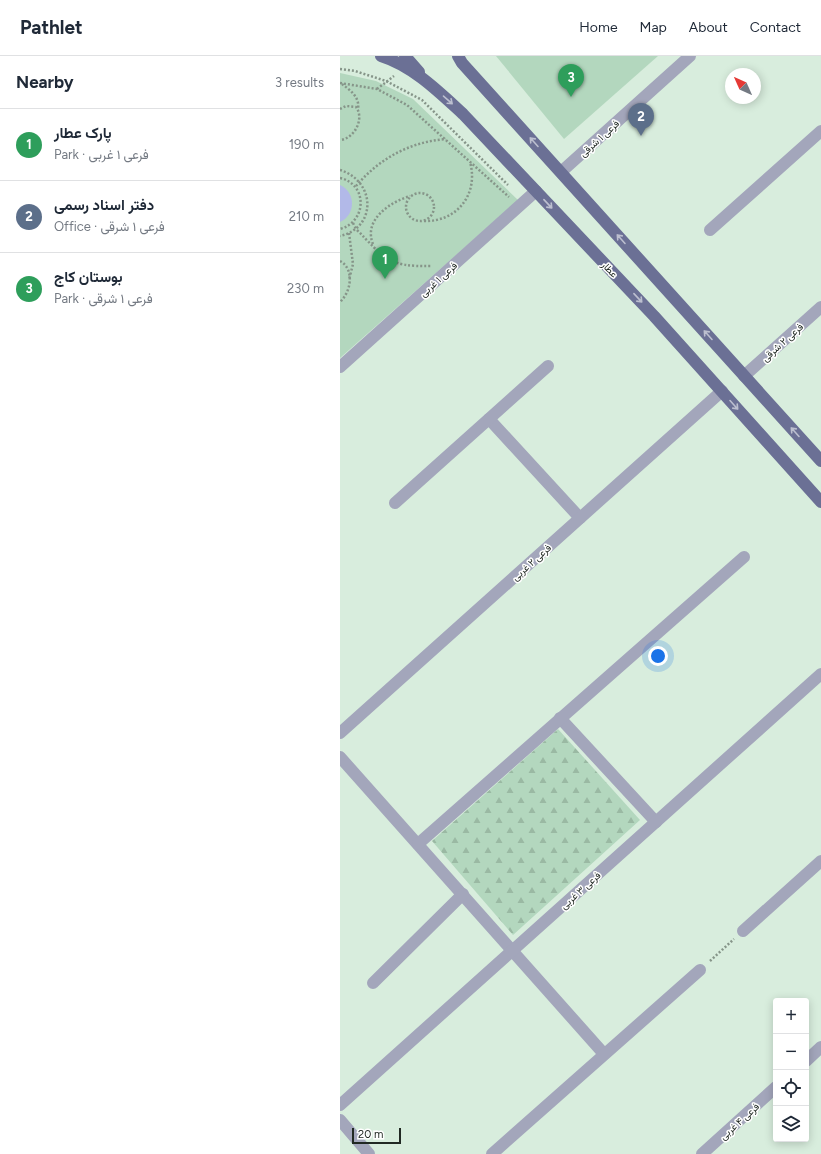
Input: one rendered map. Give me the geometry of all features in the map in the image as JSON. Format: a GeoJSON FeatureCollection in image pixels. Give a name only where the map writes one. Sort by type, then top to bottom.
{"type":"FeatureCollection","features":[{"type":"Feature","properties":{"kind":"main road","name":"عطار"},"geometry":{"type":"LineString","coordinates":[[381,56],[405,62],[463,114],[654,316],[821,502]]}},
{"type":"Feature","properties":{"kind":"main road"},"geometry":{"type":"LineString","coordinates":[[459,58],[821,461]]}},
{"type":"Feature","properties":{"kind":"street","name":"فرعی ۱ شرقی"},"geometry":{"type":"LineString","coordinates":[[561,172],[690,56]]}},
{"type":"Feature","properties":{"kind":"street"},"geometry":{"type":"LineString","coordinates":[[710,230],[821,131]]}},
{"type":"Feature","properties":{"kind":"street","name":"فرعی ۱ غربی"},"geometry":{"type":"LineString","coordinates":[[340,367],[536,191]]}},
{"type":"Feature","properties":{"kind":"street","name":"فرعی ۲ شرقی"},"geometry":{"type":"LineString","coordinates":[[744,376],[821,307]]}},
{"type":"Feature","properties":{"kind":"street"},"geometry":{"type":"LineString","coordinates":[[395,504],[548,366]]}},
{"type":"Feature","properties":{"kind":"street","name":"فرعی ۲ غربی"},"geometry":{"type":"LineString","coordinates":[[340,733],[722,391]]}},
{"type":"Feature","properties":{"kind":"street"},"geometry":{"type":"LineString","coordinates":[[489,419],[580,518]]}},
{"type":"Feature","properties":{"kind":"street"},"geometry":{"type":"LineString","coordinates":[[418,844],[744,557]]}},
{"type":"Feature","properties":{"kind":"street","name":"فرعی ۳ غربی"},"geometry":{"type":"LineString","coordinates":[[340,1105],[821,674]]}},
{"type":"Feature","properties":{"kind":"street"},"geometry":{"type":"LineString","coordinates":[[560,718],[656,822]]}},
{"type":"Feature","properties":{"kind":"street"},"geometry":{"type":"LineString","coordinates":[[340,757],[604,1054]]}},
{"type":"Feature","properties":{"kind":"street"},"geometry":{"type":"LineString","coordinates":[[743,931],[821,861]]}},
{"type":"Feature","properties":{"kind":"street"},"geometry":{"type":"LineString","coordinates":[[373,984],[463,894]]}},
{"type":"Feature","properties":{"kind":"street"},"geometry":{"type":"LineString","coordinates":[[492,1154],[700,970]]}},
{"type":"Feature","properties":{"kind":"street"},"geometry":{"type":"LineString","coordinates":[[809,1057],[821,1047]]}},
{"type":"Feature","properties":{"kind":"street","name":"فرعی ۴ غربی"},"geometry":{"type":"LineString","coordinates":[[702,1154],[773,1090]]}},
{"type":"Feature","properties":{"kind":"street"},"geometry":{"type":"LineString","coordinates":[[340,1120],[364,1152]]}},
{"type":"Feature","properties":{"kind":"path"},"geometry":{"type":"LineString","coordinates":[[377,89],[405,62]]}},
{"type":"Feature","properties":{"kind":"path"},"geometry":{"type":"LineString","coordinates":[[340,69],[386,81],[422,100],[509,185]]}},
{"type":"Feature","properties":{"kind":"path"},"geometry":{"type":"LineString","coordinates":[[340,83],[377,89],[407,105],[512,199]]}},
{"type":"Feature","properties":{"kind":"path"},"geometry":{"type":"LineString","coordinates":[[340,83],[355,96],[358,101],[360,117],[357,128],[349,138],[340,140]]}},
{"type":"Feature","properties":{"kind":"path"},"geometry":{"type":"LineString","coordinates":[[340,109],[346,106],[358,109]]}},
{"type":"Feature","properties":{"kind":"path"},"geometry":{"type":"LineString","coordinates":[[356,186],[374,168],[396,152],[424,142],[446,139]]}},
{"type":"Feature","properties":{"kind":"path"},"geometry":{"type":"LineString","coordinates":[[413,196],[406,204],[407,213],[414,220],[424,221],[442,219],[457,211],[462,206],[471,187],[472,173],[470,161]]}},
{"type":"Feature","properties":{"kind":"path"},"geometry":{"type":"LineString","coordinates":[[340,170],[349,173],[360,181],[368,200],[367,210],[363,221],[356,229],[340,236]]}},
{"type":"Feature","properties":{"kind":"path"},"geometry":{"type":"LineString","coordinates":[[340,178],[346,179],[356,186],[361,200],[361,208],[353,223],[340,229]]}},
{"type":"Feature","properties":{"kind":"path"},"geometry":{"type":"LineString","coordinates":[[376,248],[371,238],[371,232],[379,214],[392,204],[413,196],[424,194],[433,202],[434,212],[424,221]]}},
{"type":"Feature","properties":{"kind":"path"},"geometry":{"type":"LineString","coordinates":[[353,223],[356,229],[387,259],[400,265],[437,265]]}},
{"type":"Feature","properties":{"kind":"path"},"geometry":{"type":"LineString","coordinates":[[340,302],[348,291],[353,264],[349,233]]}},
{"type":"Feature","properties":{"kind":"path"},"geometry":{"type":"LineString","coordinates":[[340,261],[346,267],[349,280]]}},
{"type":"Feature","properties":{"kind":"path"},"geometry":{"type":"LineString","coordinates":[[700,970],[743,931]]}},
{"type":"Feature","properties":{"kind":"green space"},"geometry":{"type":"Polygon","coordinates":[[[496,56],[658,56],[564,139],[496,56]]]}},
{"type":"Feature","properties":{"kind":"green space"},"geometry":{"type":"Polygon","coordinates":[[[340,73],[376,81],[413,99],[518,200],[340,358],[340,73]]]}},
{"type":"Feature","properties":{"kind":"green space"},"geometry":{"type":"Polygon","coordinates":[[[558,729],[640,820],[513,935],[432,841],[558,729]]]}},
{"type":"Feature","properties":{"kind":"water"},"geometry":{"type":"Polygon","coordinates":[[[340,185],[349,193],[352,204],[349,214],[340,222],[340,185]]]}},
{"type":"Feature","properties":{"kind":"place","name":"بوستان کاج"},"geometry":{"type":"Point","coordinates":[571,97]}},
{"type":"Feature","properties":{"kind":"place","name":"دفتر اسناد رسمی"},"geometry":{"type":"Point","coordinates":[641,136]}},
{"type":"Feature","properties":{"kind":"place","name":"پارک عطار"},"geometry":{"type":"Point","coordinates":[385,279]}}]}
